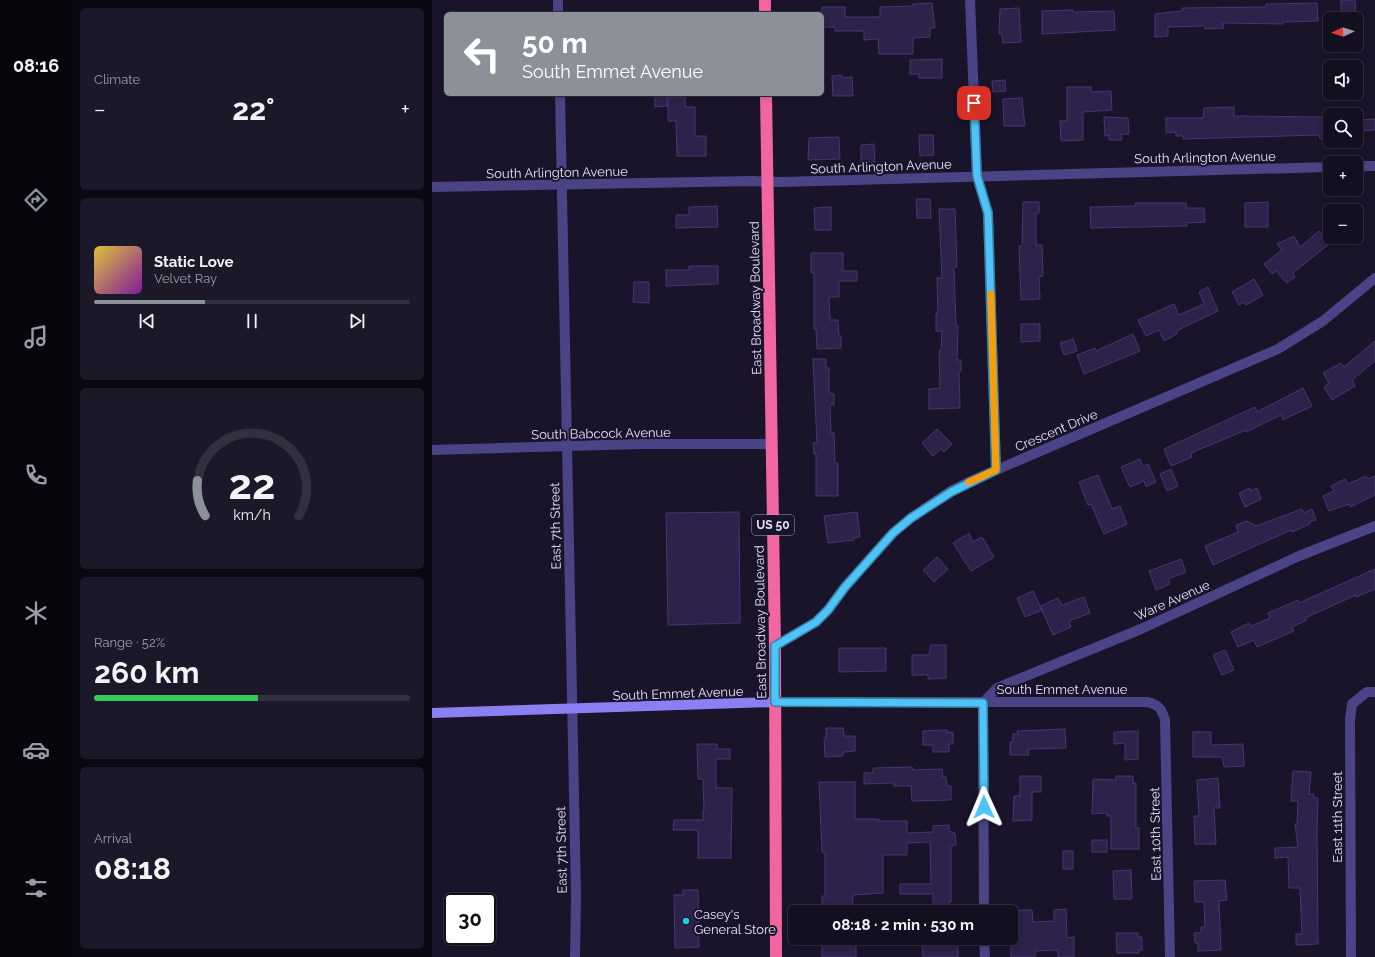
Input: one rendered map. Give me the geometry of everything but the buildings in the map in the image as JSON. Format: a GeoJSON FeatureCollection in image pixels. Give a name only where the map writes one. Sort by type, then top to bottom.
{"type":"FeatureCollection","features":[{"type":"Feature","properties":{"kind":"highway"},"geometry":{"type":"LineString","coordinates":[[765,0],[765,12]]}},
{"type":"Feature","properties":{"kind":"highway","name":"East Broadway Boulevard"},"geometry":{"type":"LineString","coordinates":[[766,96],[775,646],[776,957]]}},
{"type":"Feature","properties":{"kind":"street"},"geometry":{"type":"LineString","coordinates":[[558,0],[558,12]]}},
{"type":"Feature","properties":{"kind":"street"},"geometry":{"type":"LineString","coordinates":[[970,0],[977,176],[988,213],[996,470]]}},
{"type":"Feature","properties":{"kind":"street","name":"East 7th Street"},"geometry":{"type":"LineString","coordinates":[[560,96],[572,710],[575,957]]}},
{"type":"Feature","properties":{"kind":"street"},"geometry":{"type":"LineString","coordinates":[[1363,166],[1375,166]]}},
{"type":"Feature","properties":{"kind":"street","name":"South Arlington Avenue"},"geometry":{"type":"LineString","coordinates":[[432,187],[767,182],[1323,167]]}},
{"type":"Feature","properties":{"kind":"street","name":"Crescent Drive"},"geometry":{"type":"LineString","coordinates":[[775,646],[816,622],[828,610],[845,587],[893,533],[911,518],[951,492],[996,470],[1278,349],[1323,321],[1375,278]]}},
{"type":"Feature","properties":{"kind":"street","name":"South Babcock Avenue"},"geometry":{"type":"LineString","coordinates":[[432,450],[566,446],[772,444]]}},
{"type":"Feature","properties":{"kind":"street","name":"Ware Avenue"},"geometry":{"type":"LineString","coordinates":[[983,703],[997,688],[1140,629],[1299,556],[1375,526]]}},
{"type":"Feature","properties":{"kind":"street","name":"East 11th Street"},"geometry":{"type":"LineString","coordinates":[[1351,957],[1350,720],[1352,704],[1367,692],[1375,692]]}},
{"type":"Feature","properties":{"kind":"street","name":"South Emmet Avenue"},"geometry":{"type":"LineString","coordinates":[[432,713],[572,710],[775,702],[1147,702],[1155,704],[1162,710]]}},
{"type":"Feature","properties":{"kind":"street"},"geometry":{"type":"LineString","coordinates":[[983,703],[984,905]]}},
{"type":"Feature","properties":{"kind":"street","name":"East 10th Street"},"geometry":{"type":"LineString","coordinates":[[1162,710],[1165,720],[1166,734],[1170,957]]}},
{"type":"Feature","properties":{"kind":"street"},"geometry":{"type":"LineString","coordinates":[[984,945],[984,957]]}},
{"type":"Feature","properties":{"kind":"slow traffic"},"geometry":{"type":"LineString","coordinates":[[969,482],[996,470],[991,294]]}},
{"type":"Feature","properties":{"kind":"place","name":"Casey's General Store"},"geometry":{"type":"Point","coordinates":[686,921]}},
{"type":"Feature","properties":{"kind":"route"},"geometry":{"type":"LineString","coordinates":[[974,103],[977,176],[988,213],[996,470],[951,492],[930,504],[911,518],[893,533],[845,587],[828,610],[816,622],[775,646],[775,702],[983,703],[984,807]]}}]}
